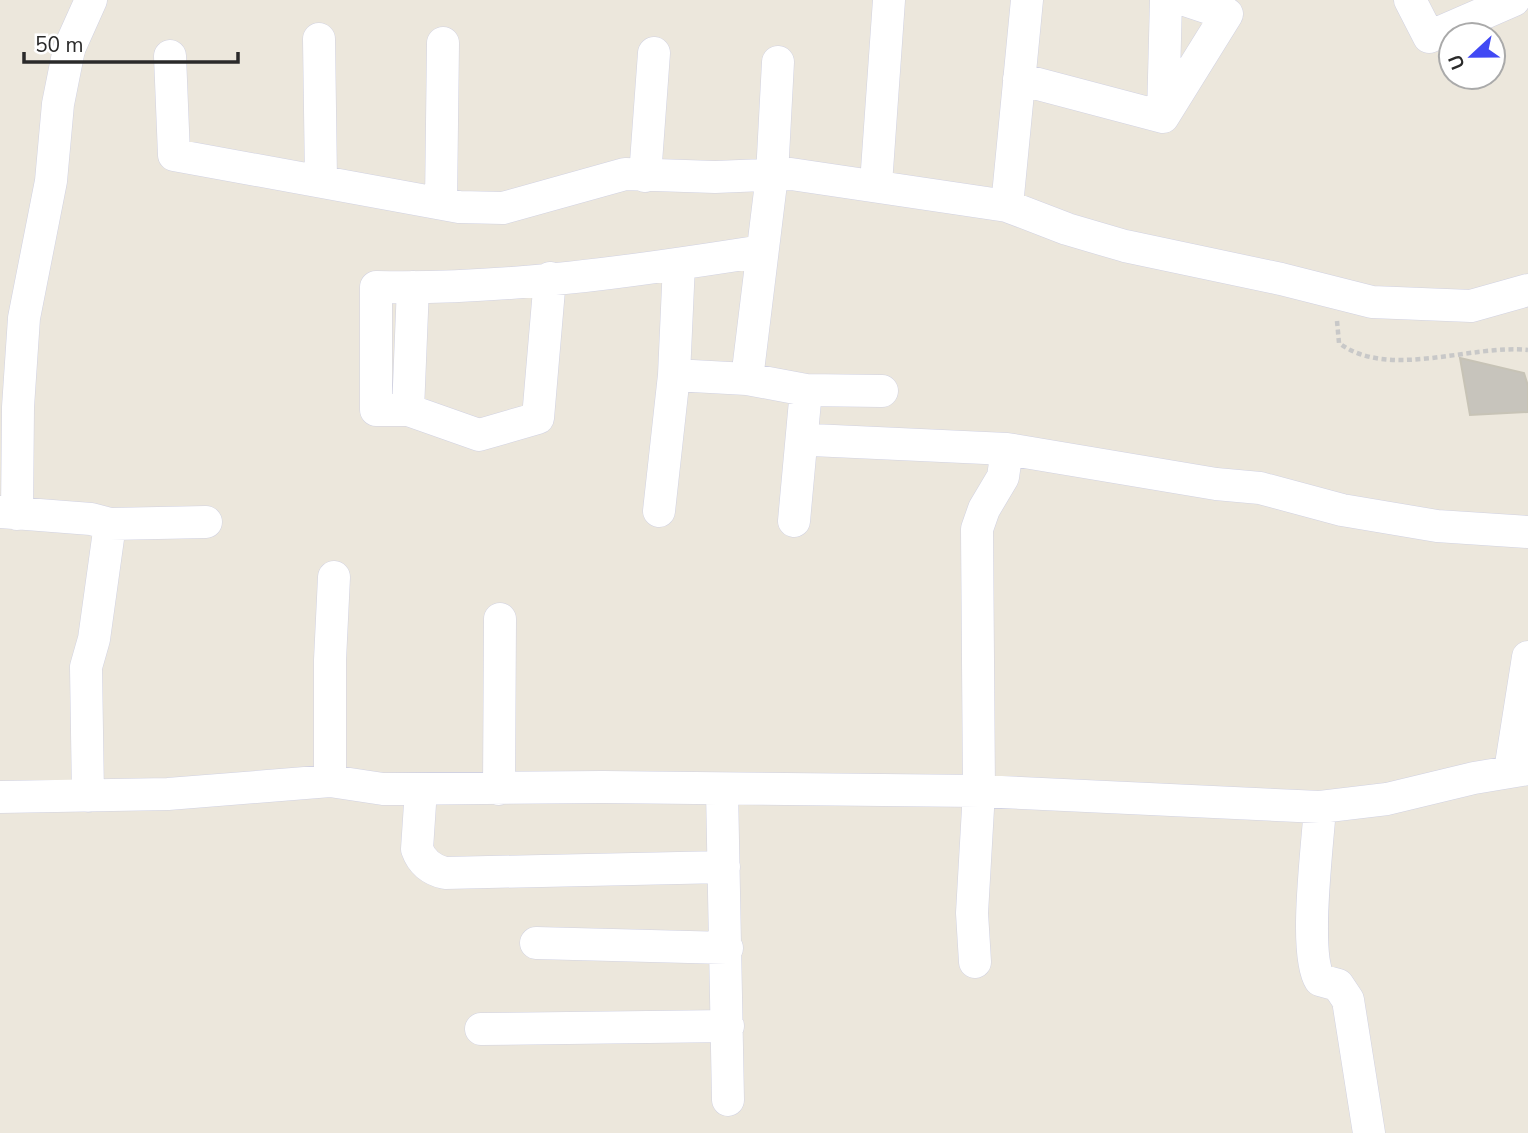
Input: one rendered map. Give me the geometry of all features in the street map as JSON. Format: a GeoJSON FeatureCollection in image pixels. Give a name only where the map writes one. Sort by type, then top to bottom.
{"type":"FeatureCollection","features":[{"type":"Feature","properties":{"kind":"street"},"geometry":{"type":"LineString","coordinates":[[91,0],[69,48],[58,104],[51,181],[24,318],[8,513],[91,519],[110,524],[206,522]]}},
{"type":"Feature","properties":{"kind":"street"},"geometry":{"type":"LineString","coordinates":[[876,184],[889,0]]}},
{"type":"Feature","properties":{"kind":"street"},"geometry":{"type":"LineString","coordinates":[[1007,206],[1027,0]]}},
{"type":"Feature","properties":{"kind":"street"},"geometry":{"type":"LineString","coordinates":[[1163,117],[1166,0]]}},
{"type":"Feature","properties":{"kind":"street"},"geometry":{"type":"LineString","coordinates":[[1163,117],[1227,14],[1185,0]]}},
{"type":"Feature","properties":{"kind":"street"},"geometry":{"type":"LineString","coordinates":[[1410,0],[1429,37],[1514,0]]}},
{"type":"Feature","properties":{"kind":"street"},"geometry":{"type":"LineString","coordinates":[[319,39],[321,180]]}},
{"type":"Feature","properties":{"kind":"street"},"geometry":{"type":"LineString","coordinates":[[440,203],[443,43]]}},
{"type":"Feature","properties":{"kind":"street"},"geometry":{"type":"LineString","coordinates":[[645,176],[654,53]]}},
{"type":"Feature","properties":{"kind":"street"},"geometry":{"type":"LineString","coordinates":[[170,56],[174,155],[459,207],[503,208],[625,174],[790,174],[876,184],[1007,206],[1067,229],[1125,246],[1281,279],[1372,302],[1471,306],[1528,290]]}},
{"type":"Feature","properties":{"kind":"street"},"geometry":{"type":"LineString","coordinates":[[747,379],[772,175],[778,62]]}},
{"type":"Feature","properties":{"kind":"street"},"geometry":{"type":"LineString","coordinates":[[1019,79],[1163,117]]}},
{"type":"Feature","properties":{"kind":"street"},"geometry":{"type":"LineString","coordinates":[[550,278],[538,418],[480,435],[408,410],[376,410],[376,287],[413,288],[550,278],[679,264],[762,251]]}},
{"type":"Feature","properties":{"kind":"street"},"geometry":{"type":"LineString","coordinates":[[659,511],[674,375],[679,264]]}},
{"type":"Feature","properties":{"kind":"street"},"geometry":{"type":"LineString","coordinates":[[674,375],[747,379],[806,390],[882,391]]}},
{"type":"Feature","properties":{"kind":"street"},"geometry":{"type":"LineString","coordinates":[[794,521],[806,390]]}},
{"type":"Feature","properties":{"kind":"street"},"geometry":{"type":"LineString","coordinates":[[813,440],[1007,449],[1216,484],[1260,488],[1342,510],[1437,526],[1528,532]]}},
{"type":"Feature","properties":{"kind":"street"},"geometry":{"type":"LineString","coordinates":[[975,962],[972,913],[979,791],[977,529],[984,509],[1003,477],[1007,449]]}},
{"type":"Feature","properties":{"kind":"street"},"geometry":{"type":"LineString","coordinates":[[88,796],[86,667],[94,639],[110,524]]}},
{"type":"Feature","properties":{"kind":"street"},"geometry":{"type":"LineString","coordinates":[[330,782],[330,660],[334,577]]}},
{"type":"Feature","properties":{"kind":"street"},"geometry":{"type":"LineString","coordinates":[[499,789],[500,619]]}},
{"type":"Feature","properties":{"kind":"street"},"geometry":{"type":"LineString","coordinates":[[0,797],[235,790],[330,782],[383,789],[603,786],[979,791],[1320,807],[1387,799],[1519,770],[1528,657]]}},
{"type":"Feature","properties":{"kind":"street"},"geometry":{"type":"LineString","coordinates":[[421,789],[417,849],[420,857],[435,871],[619,871],[724,867]]}},
{"type":"Feature","properties":{"kind":"street"},"geometry":{"type":"LineString","coordinates":[[722,789],[728,1100]]}},
{"type":"Feature","properties":{"kind":"street"},"geometry":{"type":"LineString","coordinates":[[1320,807],[1312,942],[1316,973],[1320,980],[1338,985],[1348,1000],[1369,1133]]}},
{"type":"Feature","properties":{"kind":"street"},"geometry":{"type":"LineString","coordinates":[[536,943],[727,947]]}},
{"type":"Feature","properties":{"kind":"street"},"geometry":{"type":"LineString","coordinates":[[481,1029],[728,1026]]}},
{"type":"Feature","properties":{"kind":"path"},"geometry":{"type":"LineString","coordinates":[[1338,309],[1336,330],[1339,343],[1348,350],[1390,361],[1505,347],[1528,350]]}},
{"type":"Feature","properties":{"kind":"building"},"geometry":{"type":"Polygon","coordinates":[[[1460,358],[1524,373],[1528,386],[1528,412],[1470,415],[1460,358]]]}}]}
